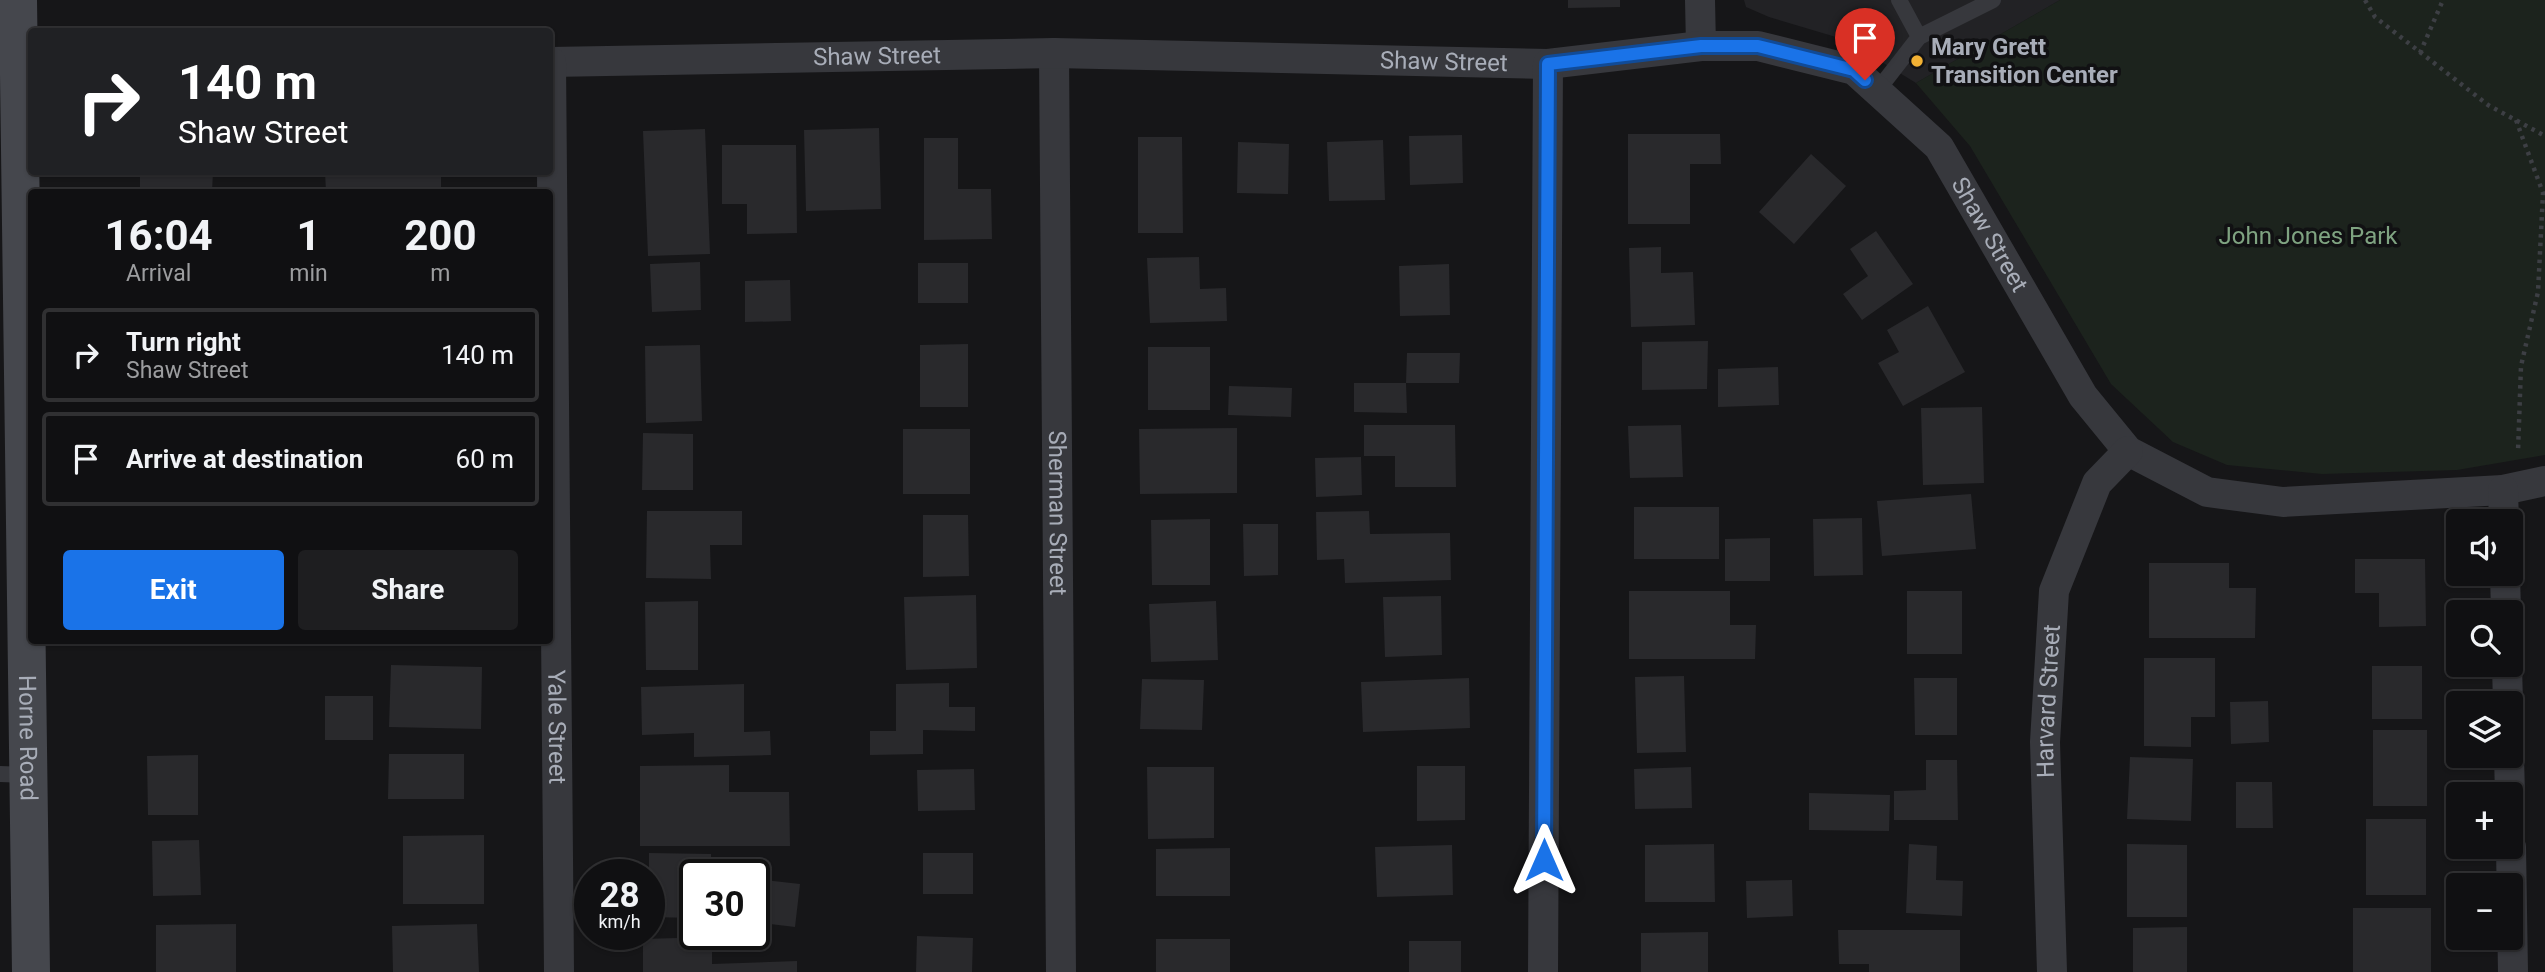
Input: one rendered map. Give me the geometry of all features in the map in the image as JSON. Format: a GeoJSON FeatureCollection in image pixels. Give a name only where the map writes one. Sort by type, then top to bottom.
{"type":"FeatureCollection","features":[{"type":"Feature","properties":{"kind":"main road","name":"Horne Road"},"geometry":{"type":"LineString","coordinates":[[18,0],[13,774],[31,972]]}},
{"type":"Feature","properties":{"kind":"street"},"geometry":{"type":"LineString","coordinates":[[1700,0],[1701,46]]}},
{"type":"Feature","properties":{"kind":"street","name":"Shaw Street"},"geometry":{"type":"LineString","coordinates":[[553,62],[1054,53],[1548,64],[1701,46],[1758,46],[1854,70],[1938,147],[2083,396],[2128,452],[2207,492],[2283,502],[2503,490],[2540,482]]}},
{"type":"Feature","properties":{"kind":"street","name":"Sherman Street"},"geometry":{"type":"LineString","coordinates":[[1054,53],[1061,972]]}},
{"type":"Feature","properties":{"kind":"street"},"geometry":{"type":"LineString","coordinates":[[1543,972],[1548,64]]}},
{"type":"Feature","properties":{"kind":"street","name":"Yale Street"},"geometry":{"type":"LineString","coordinates":[[553,365],[559,972]]}},
{"type":"Feature","properties":{"kind":"street","name":"Harvard Street"},"geometry":{"type":"LineString","coordinates":[[2052,972],[2045,742],[2054,591],[2097,483],[2128,452]]}},
{"type":"Feature","properties":{"kind":"street"},"geometry":{"type":"LineString","coordinates":[[2503,490],[2504,509]]}},
{"type":"Feature","properties":{"kind":"street"},"geometry":{"type":"LineString","coordinates":[[2511,859],[2513,972]]}},
{"type":"Feature","properties":{"kind":"lane"},"geometry":{"type":"LineString","coordinates":[[1899,0],[1919,37]]}},
{"type":"Feature","properties":{"kind":"lane"},"geometry":{"type":"LineString","coordinates":[[1877,91],[1919,37],[1993,0]]}},
{"type":"Feature","properties":{"kind":"path"},"geometry":{"type":"LineString","coordinates":[[2365,0],[2375,17],[2488,105],[2545,136]]}},
{"type":"Feature","properties":{"kind":"path"},"geometry":{"type":"LineString","coordinates":[[2420,52],[2443,0]]}},
{"type":"Feature","properties":{"kind":"path"},"geometry":{"type":"LineString","coordinates":[[2515,120],[2544,193],[2538,292],[2521,366],[2518,448],[2518,461],[2540,482]]}},
{"type":"Feature","properties":{"kind":"shaded area","name":"Mary Grett Transition Center"},"geometry":{"type":"Polygon","coordinates":[[[1744,0],[2060,0],[1916,83],[1846,40],[1769,17],[1746,7],[1744,0]]]}},
{"type":"Feature","properties":{"kind":"green space","name":"John Jones Park"},"geometry":{"type":"Polygon","coordinates":[[[2060,0],[2545,0],[2545,455],[2457,470],[2322,474],[2227,465],[2173,442],[2111,384],[1970,146],[1916,83],[2060,0]]]}},
{"type":"Feature","properties":{"kind":"building"},"geometry":{"type":"Polygon","coordinates":[[[1568,0],[1620,0],[1620,7],[1568,8],[1568,0]]]}},
{"type":"Feature","properties":{"kind":"building"},"geometry":{"type":"Polygon","coordinates":[[[879,128],[881,209],[806,211],[804,130],[879,128]]]}},
{"type":"Feature","properties":{"kind":"building"},"geometry":{"type":"Polygon","coordinates":[[[705,129],[710,254],[648,256],[643,131],[705,129]]]}},
{"type":"Feature","properties":{"kind":"building"},"geometry":{"type":"Polygon","coordinates":[[[1628,134],[1720,134],[1721,164],[1690,164],[1690,224],[1628,224],[1628,134]]]}},
{"type":"Feature","properties":{"kind":"building"},"geometry":{"type":"Polygon","coordinates":[[[1462,135],[1463,183],[1410,185],[1409,136],[1462,135]]]}},
{"type":"Feature","properties":{"kind":"building"},"geometry":{"type":"Polygon","coordinates":[[[1138,137],[1182,137],[1183,233],[1138,233],[1138,137]]]}},
{"type":"Feature","properties":{"kind":"building"},"geometry":{"type":"Polygon","coordinates":[[[924,138],[958,138],[958,189],[991,189],[992,239],[924,240],[924,138]]]}},
{"type":"Feature","properties":{"kind":"building"},"geometry":{"type":"Polygon","coordinates":[[[1383,140],[1385,200],[1329,201],[1327,142],[1383,140]]]}},
{"type":"Feature","properties":{"kind":"building"},"geometry":{"type":"Polygon","coordinates":[[[1238,142],[1289,144],[1288,194],[1237,193],[1238,142]]]}},
{"type":"Feature","properties":{"kind":"building"},"geometry":{"type":"Polygon","coordinates":[[[722,145],[796,145],[797,233],[747,234],[747,204],[722,204],[722,145]]]}},
{"type":"Feature","properties":{"kind":"building"},"geometry":{"type":"Polygon","coordinates":[[[1811,154],[1846,186],[1794,244],[1759,212],[1811,154]]]}},
{"type":"Feature","properties":{"kind":"building"},"geometry":{"type":"Polygon","coordinates":[[[140,175],[213,175],[212,189],[140,189],[140,175]]]}},
{"type":"Feature","properties":{"kind":"building"},"geometry":{"type":"Polygon","coordinates":[[[325,175],[441,175],[441,189],[326,189],[325,175]]]}},
{"type":"Feature","properties":{"kind":"building"},"geometry":{"type":"Polygon","coordinates":[[[1876,231],[1913,284],[1862,320],[1843,294],[1868,276],[1850,249],[1876,231]]]}},
{"type":"Feature","properties":{"kind":"building"},"geometry":{"type":"Polygon","coordinates":[[[1661,247],[1661,273],[1693,272],[1695,325],[1631,327],[1629,248],[1661,247]]]}},
{"type":"Feature","properties":{"kind":"building"},"geometry":{"type":"Polygon","coordinates":[[[1199,257],[1200,289],[1226,288],[1227,321],[1150,323],[1147,258],[1199,257]]]}},
{"type":"Feature","properties":{"kind":"building"},"geometry":{"type":"Polygon","coordinates":[[[700,262],[701,310],[652,312],[650,264],[700,262]]]}},
{"type":"Feature","properties":{"kind":"building"},"geometry":{"type":"Polygon","coordinates":[[[918,263],[968,263],[968,303],[918,303],[918,263]]]}},
{"type":"Feature","properties":{"kind":"building"},"geometry":{"type":"Polygon","coordinates":[[[1449,264],[1450,315],[1400,316],[1399,266],[1449,264]]]}},
{"type":"Feature","properties":{"kind":"building"},"geometry":{"type":"Polygon","coordinates":[[[790,280],[791,321],[745,322],[745,281],[790,280]]]}},
{"type":"Feature","properties":{"kind":"building"},"geometry":{"type":"Polygon","coordinates":[[[1928,306],[1965,372],[1903,406],[1878,363],[1899,352],[1887,330],[1928,306]]]}},
{"type":"Feature","properties":{"kind":"building"},"geometry":{"type":"Polygon","coordinates":[[[1708,341],[1707,389],[1642,390],[1642,342],[1708,341]]]}},
{"type":"Feature","properties":{"kind":"building"},"geometry":{"type":"Polygon","coordinates":[[[968,344],[968,407],[920,407],[920,345],[968,344]]]}},
{"type":"Feature","properties":{"kind":"building"},"geometry":{"type":"Polygon","coordinates":[[[700,345],[702,421],[646,423],[645,346],[700,345]]]}},
{"type":"Feature","properties":{"kind":"building"},"geometry":{"type":"Polygon","coordinates":[[[1148,347],[1210,347],[1210,410],[1148,410],[1148,347]]]}},
{"type":"Feature","properties":{"kind":"building"},"geometry":{"type":"Polygon","coordinates":[[[1407,353],[1460,353],[1459,383],[1406,383],[1407,353]]]}},
{"type":"Feature","properties":{"kind":"building"},"geometry":{"type":"Polygon","coordinates":[[[1778,367],[1779,405],[1718,407],[1718,369],[1778,367]]]}},
{"type":"Feature","properties":{"kind":"building"},"geometry":{"type":"Polygon","coordinates":[[[1354,383],[1406,383],[1407,413],[1354,412],[1354,383]]]}},
{"type":"Feature","properties":{"kind":"building"},"geometry":{"type":"Polygon","coordinates":[[[1229,386],[1292,388],[1291,417],[1228,415],[1229,386]]]}},
{"type":"Feature","properties":{"kind":"building"},"geometry":{"type":"Polygon","coordinates":[[[1982,407],[1984,483],[1923,485],[1921,408],[1982,407]]]}},
{"type":"Feature","properties":{"kind":"building"},"geometry":{"type":"Polygon","coordinates":[[[1364,425],[1455,425],[1456,487],[1395,487],[1395,456],[1364,456],[1364,425]]]}},
{"type":"Feature","properties":{"kind":"building"},"geometry":{"type":"Polygon","coordinates":[[[1681,425],[1683,477],[1630,478],[1628,426],[1681,425]]]}},
{"type":"Feature","properties":{"kind":"building"},"geometry":{"type":"Polygon","coordinates":[[[1237,428],[1237,493],[1140,494],[1139,429],[1237,428]]]}},
{"type":"Feature","properties":{"kind":"building"},"geometry":{"type":"Polygon","coordinates":[[[903,429],[970,429],[970,494],[903,494],[903,429]]]}},
{"type":"Feature","properties":{"kind":"building"},"geometry":{"type":"Polygon","coordinates":[[[643,433],[693,434],[693,490],[642,490],[643,433]]]}},
{"type":"Feature","properties":{"kind":"building"},"geometry":{"type":"Polygon","coordinates":[[[1361,457],[1362,495],[1316,497],[1315,458],[1361,457]]]}},
{"type":"Feature","properties":{"kind":"building"},"geometry":{"type":"Polygon","coordinates":[[[1971,494],[1976,549],[1882,556],[1877,501],[1971,494]]]}},
{"type":"Feature","properties":{"kind":"building"},"geometry":{"type":"Polygon","coordinates":[[[1634,507],[1719,507],[1719,559],[1634,559],[1634,507]]]}},
{"type":"Feature","properties":{"kind":"building"},"geometry":{"type":"Polygon","coordinates":[[[647,511],[742,511],[742,545],[710,545],[711,579],[646,578],[647,511]]]}},
{"type":"Feature","properties":{"kind":"building"},"geometry":{"type":"Polygon","coordinates":[[[1369,511],[1370,534],[1450,533],[1451,580],[1345,583],[1344,559],[1317,560],[1316,512],[1369,511]]]}},
{"type":"Feature","properties":{"kind":"building"},"geometry":{"type":"Polygon","coordinates":[[[923,515],[968,515],[969,576],[923,577],[923,515]]]}},
{"type":"Feature","properties":{"kind":"building"},"geometry":{"type":"Polygon","coordinates":[[[1862,518],[1863,575],[1814,576],[1813,519],[1862,518]]]}},
{"type":"Feature","properties":{"kind":"building"},"geometry":{"type":"Polygon","coordinates":[[[1210,519],[1210,585],[1152,585],[1151,520],[1210,519]]]}},
{"type":"Feature","properties":{"kind":"building"},"geometry":{"type":"Polygon","coordinates":[[[1243,524],[1278,524],[1278,575],[1244,576],[1243,524]]]}},
{"type":"Feature","properties":{"kind":"building"},"geometry":{"type":"Polygon","coordinates":[[[1770,538],[1770,581],[1725,581],[1725,539],[1770,538]]]}},
{"type":"Feature","properties":{"kind":"building"},"geometry":{"type":"Polygon","coordinates":[[[2355,559],[2425,559],[2426,626],[2379,627],[2379,593],[2355,593],[2355,559]]]}},
{"type":"Feature","properties":{"kind":"building"},"geometry":{"type":"Polygon","coordinates":[[[2149,563],[2229,563],[2229,588],[2256,588],[2255,638],[2149,638],[2149,563]]]}},
{"type":"Feature","properties":{"kind":"building"},"geometry":{"type":"Polygon","coordinates":[[[1629,591],[1730,591],[1730,625],[1756,625],[1755,659],[1629,659],[1629,591]]]}},
{"type":"Feature","properties":{"kind":"building"},"geometry":{"type":"Polygon","coordinates":[[[1907,591],[1962,591],[1962,654],[1907,654],[1907,591]]]}},
{"type":"Feature","properties":{"kind":"building"},"geometry":{"type":"Polygon","coordinates":[[[976,595],[977,668],[906,670],[904,597],[976,595]]]}},
{"type":"Feature","properties":{"kind":"building"},"geometry":{"type":"Polygon","coordinates":[[[1441,596],[1442,655],[1385,657],[1383,597],[1441,596]]]}},
{"type":"Feature","properties":{"kind":"building"},"geometry":{"type":"Polygon","coordinates":[[[698,601],[698,670],[646,670],[645,602],[698,601]]]}},
{"type":"Feature","properties":{"kind":"building"},"geometry":{"type":"Polygon","coordinates":[[[1216,601],[1218,660],[1151,662],[1149,604],[1216,601]]]}},
{"type":"Feature","properties":{"kind":"building"},"geometry":{"type":"Polygon","coordinates":[[[2144,658],[2215,658],[2215,717],[2191,717],[2191,747],[2144,746],[2144,658]]]}},
{"type":"Feature","properties":{"kind":"building"},"geometry":{"type":"Polygon","coordinates":[[[391,665],[482,667],[481,729],[389,727],[391,665]]]}},
{"type":"Feature","properties":{"kind":"building"},"geometry":{"type":"Polygon","coordinates":[[[2372,666],[2422,666],[2422,719],[2372,719],[2372,666]]]}},
{"type":"Feature","properties":{"kind":"building"},"geometry":{"type":"Polygon","coordinates":[[[1684,676],[1686,752],[1637,753],[1635,677],[1684,676]]]}},
{"type":"Feature","properties":{"kind":"building"},"geometry":{"type":"Polygon","coordinates":[[[1469,678],[1470,728],[1363,732],[1361,682],[1469,678]]]}},
{"type":"Feature","properties":{"kind":"building"},"geometry":{"type":"Polygon","coordinates":[[[1914,678],[1957,678],[1957,735],[1915,735],[1914,678]]]}},
{"type":"Feature","properties":{"kind":"building"},"geometry":{"type":"Polygon","coordinates":[[[1142,679],[1204,680],[1202,730],[1140,729],[1142,679]]]}},
{"type":"Feature","properties":{"kind":"building"},"geometry":{"type":"Polygon","coordinates":[[[949,683],[949,707],[975,707],[975,731],[923,730],[923,754],[870,755],[870,731],[896,731],[896,684],[949,683]]]}},
{"type":"Feature","properties":{"kind":"building"},"geometry":{"type":"Polygon","coordinates":[[[744,684],[744,732],[770,731],[771,755],[694,757],[694,733],[642,735],[641,687],[744,684]]]}},
{"type":"Feature","properties":{"kind":"building"},"geometry":{"type":"Polygon","coordinates":[[[325,696],[373,696],[373,740],[325,740],[325,696]]]}},
{"type":"Feature","properties":{"kind":"building"},"geometry":{"type":"Polygon","coordinates":[[[2268,701],[2269,742],[2231,744],[2230,702],[2268,701]]]}},
{"type":"Feature","properties":{"kind":"building"},"geometry":{"type":"Polygon","coordinates":[[[2373,730],[2427,730],[2427,806],[2373,806],[2373,730]]]}},
{"type":"Feature","properties":{"kind":"building"},"geometry":{"type":"Polygon","coordinates":[[[389,754],[464,754],[464,799],[388,799],[389,754]]]}},
{"type":"Feature","properties":{"kind":"building"},"geometry":{"type":"Polygon","coordinates":[[[198,755],[198,815],[148,815],[147,756],[198,755]]]}},
{"type":"Feature","properties":{"kind":"building"},"geometry":{"type":"Polygon","coordinates":[[[2130,757],[2193,759],[2191,821],[2127,819],[2130,757]]]}},
{"type":"Feature","properties":{"kind":"building"},"geometry":{"type":"Polygon","coordinates":[[[1926,760],[1957,760],[1958,820],[1894,820],[1894,791],[1926,790],[1926,760]]]}},
{"type":"Feature","properties":{"kind":"building"},"geometry":{"type":"Polygon","coordinates":[[[729,765],[729,792],[789,792],[790,846],[640,846],[640,766],[729,765]]]}},
{"type":"Feature","properties":{"kind":"building"},"geometry":{"type":"Polygon","coordinates":[[[1417,766],[1465,766],[1465,820],[1417,821],[1417,766]]]}},
{"type":"Feature","properties":{"kind":"building"},"geometry":{"type":"Polygon","coordinates":[[[1147,767],[1214,767],[1214,838],[1148,839],[1147,767]]]}},
{"type":"Feature","properties":{"kind":"building"},"geometry":{"type":"Polygon","coordinates":[[[1691,767],[1692,808],[1635,809],[1634,769],[1691,767]]]}},
{"type":"Feature","properties":{"kind":"building"},"geometry":{"type":"Polygon","coordinates":[[[974,769],[975,810],[918,811],[917,770],[974,769]]]}},
{"type":"Feature","properties":{"kind":"building"},"geometry":{"type":"Polygon","coordinates":[[[2236,782],[2272,782],[2273,828],[2236,828],[2236,782]]]}},
{"type":"Feature","properties":{"kind":"building"},"geometry":{"type":"Polygon","coordinates":[[[1809,793],[1890,795],[1889,831],[1809,830],[1809,793]]]}},
{"type":"Feature","properties":{"kind":"building"},"geometry":{"type":"Polygon","coordinates":[[[2366,819],[2426,819],[2426,895],[2366,895],[2366,819]]]}},
{"type":"Feature","properties":{"kind":"building"},"geometry":{"type":"Polygon","coordinates":[[[484,835],[484,904],[403,904],[403,836],[484,835]]]}},
{"type":"Feature","properties":{"kind":"building"},"geometry":{"type":"Polygon","coordinates":[[[199,840],[201,895],[153,896],[152,841],[199,840]]]}},
{"type":"Feature","properties":{"kind":"building"},"geometry":{"type":"Polygon","coordinates":[[[1714,844],[1715,902],[1645,902],[1645,845],[1714,844]]]}},
{"type":"Feature","properties":{"kind":"building"},"geometry":{"type":"Polygon","coordinates":[[[1909,844],[1937,846],[1936,880],[1963,881],[1962,916],[1906,913],[1909,844]]]}},
{"type":"Feature","properties":{"kind":"building"},"geometry":{"type":"Polygon","coordinates":[[[2127,844],[2187,845],[2187,917],[2127,917],[2127,844]]]}},
{"type":"Feature","properties":{"kind":"building"},"geometry":{"type":"Polygon","coordinates":[[[1452,845],[1453,895],[1377,897],[1375,847],[1452,845]]]}},
{"type":"Feature","properties":{"kind":"building"},"geometry":{"type":"Polygon","coordinates":[[[1230,848],[1230,896],[1156,896],[1156,849],[1230,848]]]}},
{"type":"Feature","properties":{"kind":"building"},"geometry":{"type":"Polygon","coordinates":[[[649,853],[711,854],[711,859],[679,859],[679,918],[665,917],[665,859],[649,859],[649,853]]]}},
{"type":"Feature","properties":{"kind":"building"},"geometry":{"type":"Polygon","coordinates":[[[923,853],[973,853],[973,894],[923,894],[923,853]]]}},
{"type":"Feature","properties":{"kind":"building"},"geometry":{"type":"Polygon","coordinates":[[[1792,880],[1793,916],[1747,918],[1746,881],[1792,880]]]}},
{"type":"Feature","properties":{"kind":"building"},"geometry":{"type":"Polygon","coordinates":[[[770,881],[800,884],[795,927],[770,924],[770,881]]]}},
{"type":"Feature","properties":{"kind":"building"},"geometry":{"type":"Polygon","coordinates":[[[2353,908],[2431,908],[2431,972],[2353,972],[2353,908]]]}},
{"type":"Feature","properties":{"kind":"building"},"geometry":{"type":"Polygon","coordinates":[[[236,924],[236,972],[156,972],[156,925],[236,924]]]}},
{"type":"Feature","properties":{"kind":"building"},"geometry":{"type":"Polygon","coordinates":[[[477,924],[479,972],[393,972],[392,926],[477,924]]]}},
{"type":"Feature","properties":{"kind":"building"},"geometry":{"type":"Polygon","coordinates":[[[2187,927],[2187,972],[2133,972],[2133,928],[2187,927]]]}},
{"type":"Feature","properties":{"kind":"building"},"geometry":{"type":"Polygon","coordinates":[[[1838,930],[1960,930],[1960,972],[1869,972],[1869,964],[1839,964],[1838,930]]]}},
{"type":"Feature","properties":{"kind":"building"},"geometry":{"type":"Polygon","coordinates":[[[1708,932],[1708,972],[1641,972],[1641,933],[1708,932]]]}},
{"type":"Feature","properties":{"kind":"building"},"geometry":{"type":"Polygon","coordinates":[[[917,936],[973,938],[972,972],[916,972],[917,936]]]}},
{"type":"Feature","properties":{"kind":"building"},"geometry":{"type":"Polygon","coordinates":[[[665,938],[679,938],[679,950],[712,950],[712,964],[797,961],[797,972],[643,972],[643,950],[665,950],[665,938]]]}},
{"type":"Feature","properties":{"kind":"building"},"geometry":{"type":"Polygon","coordinates":[[[1156,939],[1230,939],[1230,972],[1156,972],[1156,939]]]}},
{"type":"Feature","properties":{"kind":"building"},"geometry":{"type":"Polygon","coordinates":[[[1409,941],[1461,941],[1461,972],[1409,972],[1409,941]]]}},
{"type":"Feature","properties":{"kind":"place","name":"Mary Grett Transition Center"},"geometry":{"type":"Point","coordinates":[1917,61]}},
{"type":"Feature","properties":{"kind":"route"},"geometry":{"type":"LineString","coordinates":[[1544,860],[1548,64],[1701,46],[1758,46],[1854,70],[1865,80]]}}]}
